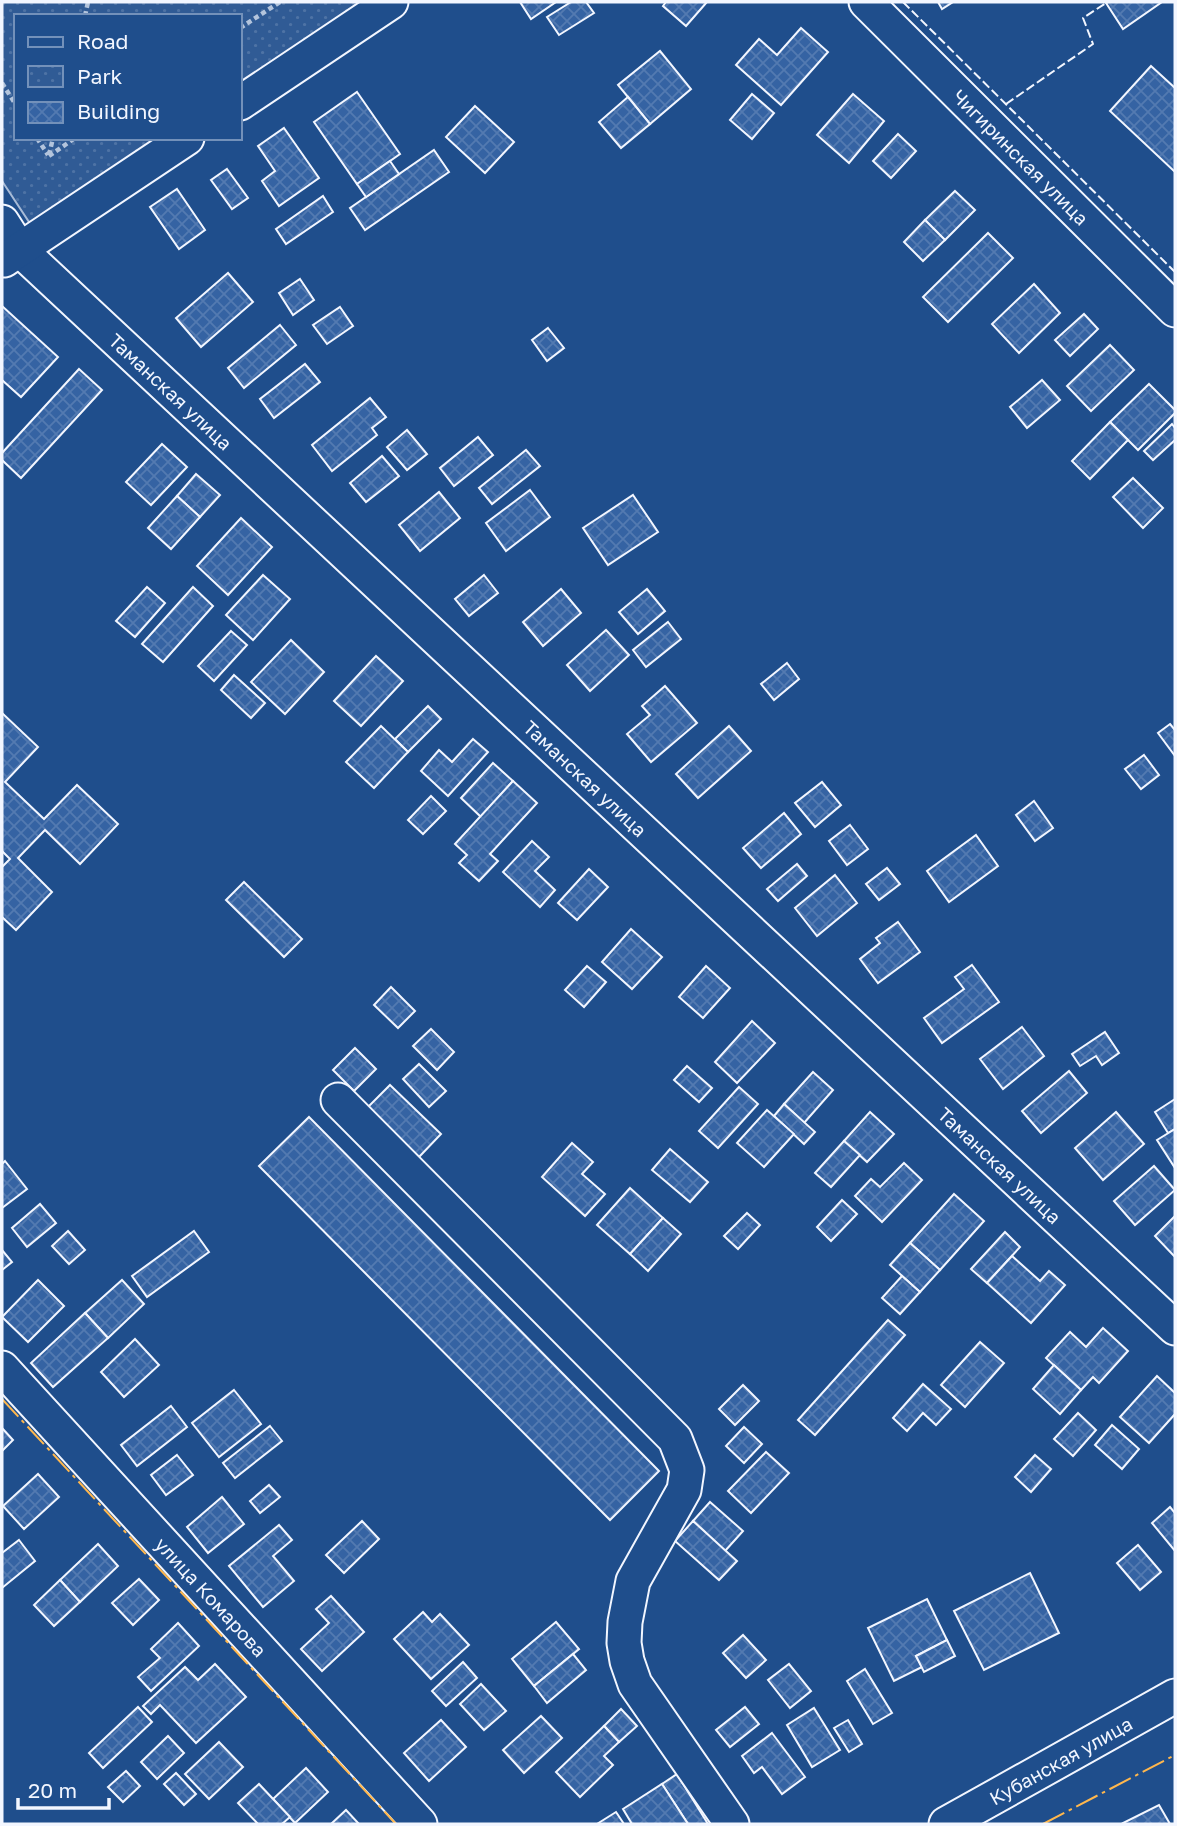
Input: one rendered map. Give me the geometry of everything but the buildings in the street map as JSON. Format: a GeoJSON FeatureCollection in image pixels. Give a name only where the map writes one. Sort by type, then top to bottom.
{"type":"FeatureCollection","features":[{"type":"Feature","properties":{"kind":"street"},"geometry":{"type":"LineString","coordinates":[[242,102],[391,2]]}},
{"type":"Feature","properties":{"kind":"street","name":"Чигиринская улица"},"geometry":{"type":"LineString","coordinates":[[866,2],[1175,310]]}},
{"type":"Feature","properties":{"kind":"street"},"geometry":{"type":"LineString","coordinates":[[11,256],[184,140]]}},
{"type":"Feature","properties":{"kind":"street","name":"Таманская улица"},"geometry":{"type":"LineString","coordinates":[[2,222],[11,256],[1175,1328]]}},
{"type":"Feature","properties":{"kind":"street"},"geometry":{"type":"LineString","coordinates":[[338,1100],[675,1439],[687,1470],[684,1489],[633,1581],[625,1622],[626,1661],[635,1684],[732,1824]]}},
{"type":"Feature","properties":{"kind":"street","name":"улица Комарова"},"geometry":{"type":"LineString","coordinates":[[2,1368],[420,1824]]}},
{"type":"Feature","properties":{"kind":"street","name":"Кубанская улица"},"geometry":{"type":"LineString","coordinates":[[946,1824],[1175,1696]]}},
{"type":"Feature","properties":{"kind":"path"},"geometry":{"type":"LineString","coordinates":[[242,27],[280,2]]}},
{"type":"Feature","properties":{"kind":"path"},"geometry":{"type":"LineString","coordinates":[[2,83],[14,102]]}},
{"type":"Feature","properties":{"kind":"path"},"geometry":{"type":"LineString","coordinates":[[38,140],[49,156]]}},
{"type":"Feature","properties":{"kind":"path"},"geometry":{"type":"LineString","coordinates":[[49,156],[53,140]]}},
{"type":"Feature","properties":{"kind":"path"},"geometry":{"type":"LineString","coordinates":[[49,156],[72,140]]}},
{"type":"Feature","properties":{"kind":"green space"},"geometry":{"type":"Polygon","coordinates":[[[2,2],[373,2],[242,90],[242,14],[14,14],[14,140],[165,140],[33,228],[2,181],[2,2]]]}},
{"type":"Feature","properties":{"kind":"fence"},"geometry":{"type":"LineString","coordinates":[[903,2],[1175,272]]}},
{"type":"Feature","properties":{"kind":"fence"},"geometry":{"type":"LineString","coordinates":[[1006,104],[1093,44],[1083,18],[1106,3]]}},
{"type":"Feature","properties":{"kind":"power"},"geometry":{"type":"LineString","coordinates":[[2,1399],[396,1824]]}},
{"type":"Feature","properties":{"kind":"power"},"geometry":{"type":"LineString","coordinates":[[1043,1824],[1175,1755]]}}]}
